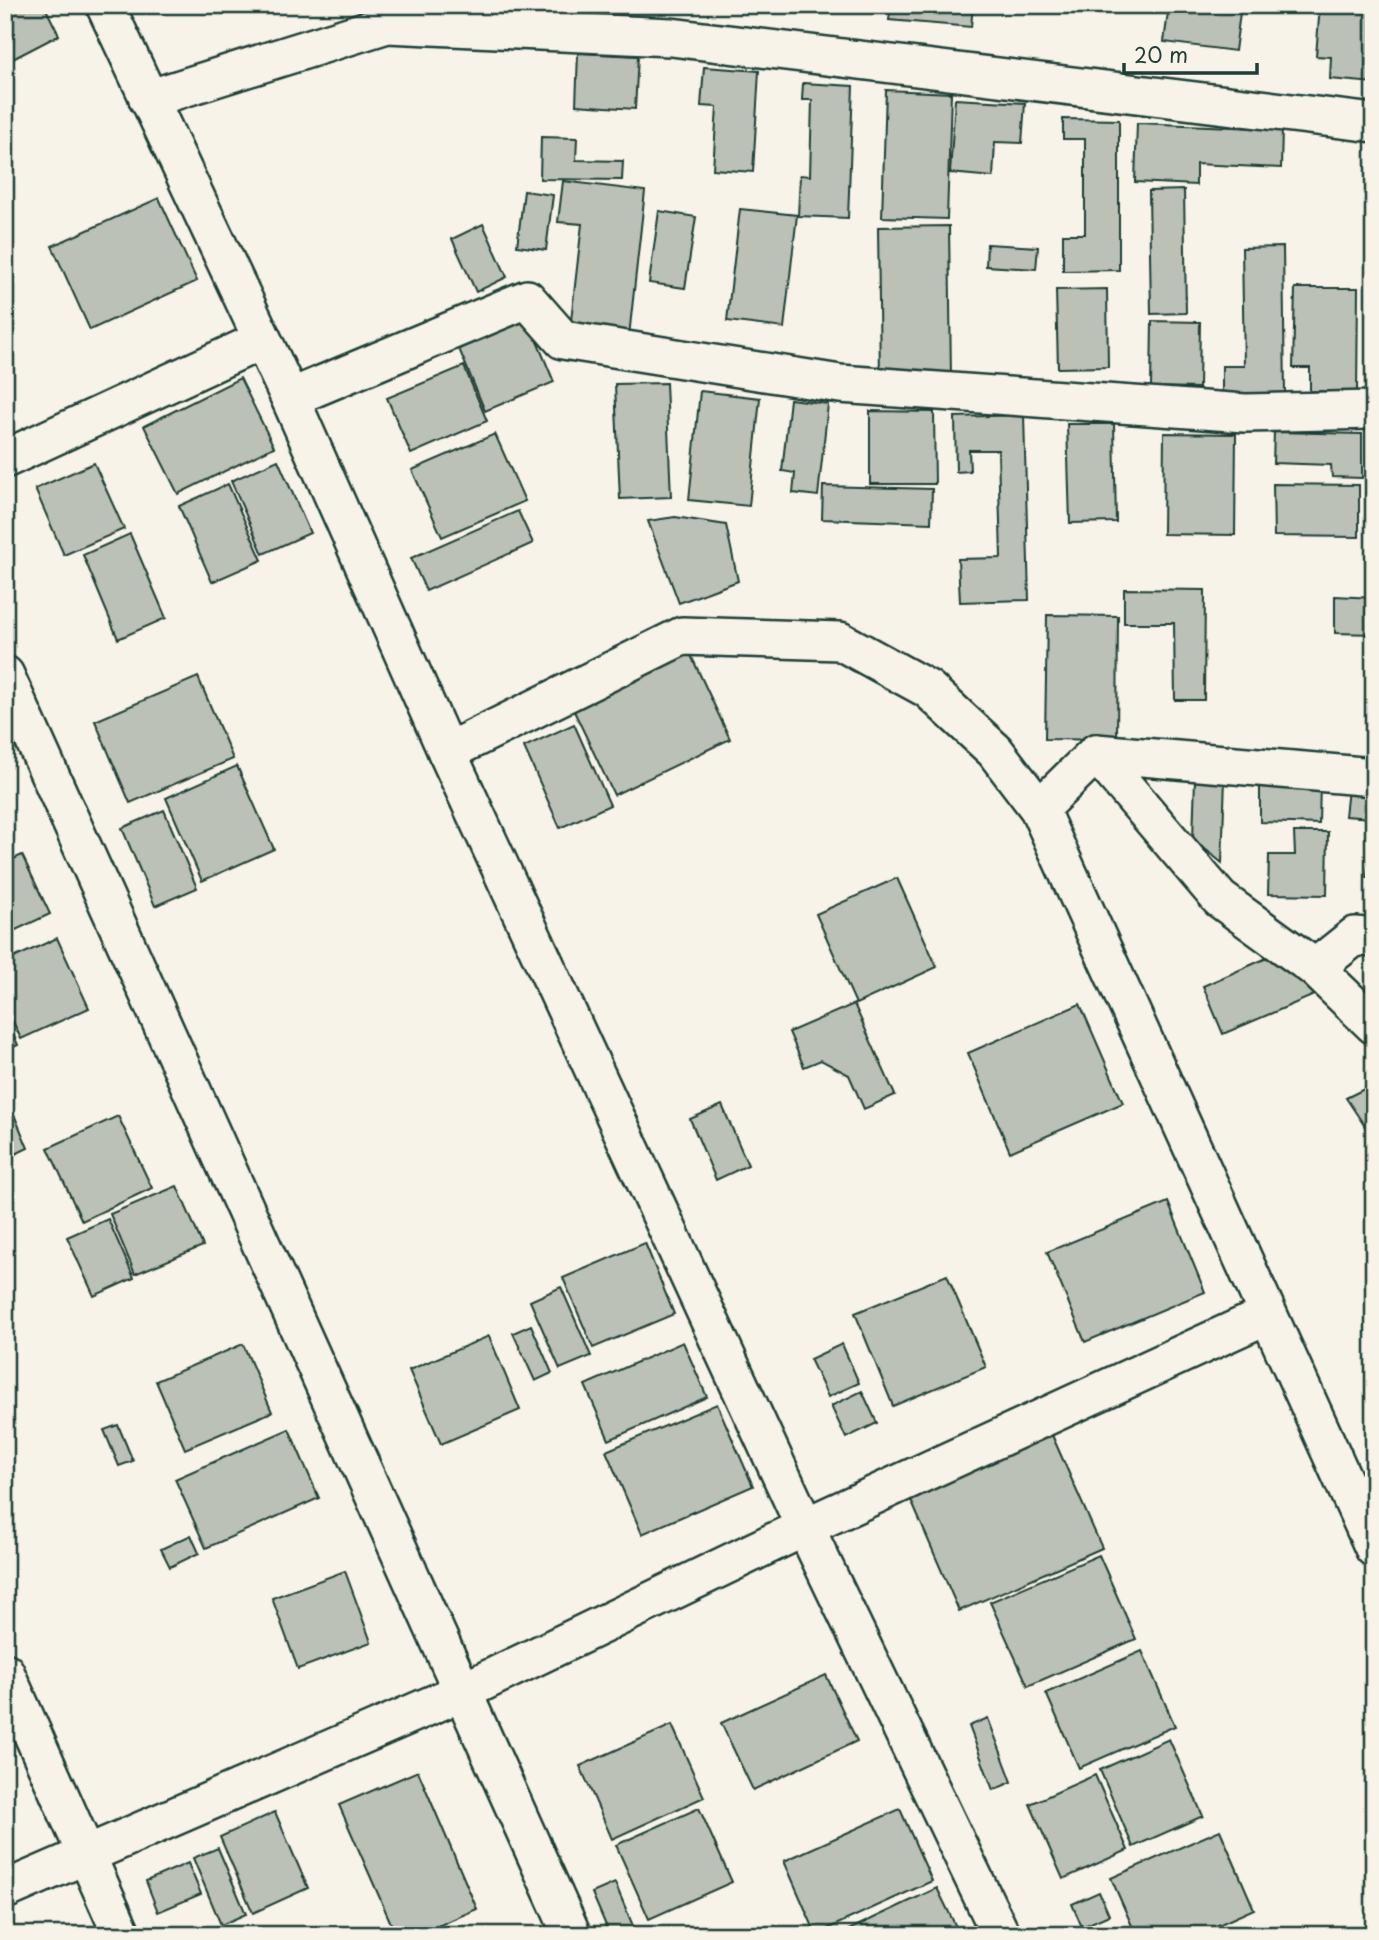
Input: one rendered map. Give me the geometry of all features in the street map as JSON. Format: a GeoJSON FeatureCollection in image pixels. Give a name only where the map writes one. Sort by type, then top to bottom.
{"type":"FeatureCollection","features":[{"type":"Feature","properties":{"kind":"street"},"geometry":{"type":"LineString","coordinates":[[105,5],[290,398],[447,752],[805,1527],[1001,1935]]}},
{"type":"Feature","properties":{"kind":"street"},"geometry":{"type":"LineString","coordinates":[[148,99],[387,24],[671,37],[1374,123]]}},
{"type":"Feature","properties":{"kind":"street"},"geometry":{"type":"LineString","coordinates":[[290,398],[527,299],[564,340],[840,384],[1245,413],[1374,410]]}},
{"type":"Feature","properties":{"kind":"street"},"geometry":{"type":"LineString","coordinates":[[5,459],[262,340]]}},
{"type":"Feature","properties":{"kind":"street"},"geometry":{"type":"LineString","coordinates":[[447,752],[682,636],[840,641],[928,689],[995,751],[1039,809],[1374,1548]]}},
{"type":"Feature","properties":{"kind":"street"},"geometry":{"type":"LineString","coordinates":[[5,675],[572,1935]]}},
{"type":"Feature","properties":{"kind":"street"},"geometry":{"type":"LineString","coordinates":[[1039,809],[1096,753],[1374,777]]}},
{"type":"Feature","properties":{"kind":"street"},"geometry":{"type":"LineString","coordinates":[[1096,753],[1220,899],[1315,968],[1374,1025]]}},
{"type":"Feature","properties":{"kind":"street"},"geometry":{"type":"LineString","coordinates":[[1315,968],[1355,936],[1374,938]]}},
{"type":"Feature","properties":{"kind":"street"},"geometry":{"type":"LineString","coordinates":[[5,1890],[464,1691],[805,1527],[1267,1315]]}},
{"type":"Feature","properties":{"kind":"street"},"geometry":{"type":"LineString","coordinates":[[5,1672],[122,1935]]}},
{"type":"Feature","properties":{"kind":"building"},"geometry":{"type":"Polygon","coordinates":[[[5,5],[44,5],[59,35],[5,63],[5,5]]]}},
{"type":"Feature","properties":{"kind":"building"},"geometry":{"type":"Polygon","coordinates":[[[891,5],[973,5],[971,27],[889,20],[891,5]]]}},
{"type":"Feature","properties":{"kind":"building"},"geometry":{"type":"Polygon","coordinates":[[[1072,5],[1118,5],[1117,10],[1072,5]]]}},
{"type":"Feature","properties":{"kind":"building"},"geometry":{"type":"Polygon","coordinates":[[[1169,5],[1241,5],[1235,51],[1164,42],[1169,5]]]}},
{"type":"Feature","properties":{"kind":"building"},"geometry":{"type":"Polygon","coordinates":[[[1320,5],[1374,5],[1374,83],[1330,79],[1331,57],[1316,56],[1320,5]]]}},
{"type":"Feature","properties":{"kind":"building"},"geometry":{"type":"Polygon","coordinates":[[[578,53],[638,56],[635,109],[576,105],[578,53]]]}},
{"type":"Feature","properties":{"kind":"building"},"geometry":{"type":"Polygon","coordinates":[[[704,67],[759,71],[753,172],[713,169],[717,107],[701,106],[704,67]]]}},
{"type":"Feature","properties":{"kind":"building"},"geometry":{"type":"Polygon","coordinates":[[[803,83],[853,86],[848,218],[798,216],[800,175],[810,176],[812,100],[802,100],[803,83]]]}},
{"type":"Feature","properties":{"kind":"building"},"geometry":{"type":"Polygon","coordinates":[[[886,90],[951,93],[947,219],[882,217],[886,90]]]}},
{"type":"Feature","properties":{"kind":"building"},"geometry":{"type":"Polygon","coordinates":[[[955,99],[1025,103],[1022,143],[995,142],[993,177],[950,173],[955,99]]]}},
{"type":"Feature","properties":{"kind":"building"},"geometry":{"type":"Polygon","coordinates":[[[1063,119],[1119,120],[1119,270],[1063,271],[1063,234],[1085,234],[1085,139],[1063,139],[1063,119]]]}},
{"type":"Feature","properties":{"kind":"building"},"geometry":{"type":"Polygon","coordinates":[[[1137,123],[1282,129],[1281,168],[1196,164],[1196,185],[1135,182],[1137,123]]]}},
{"type":"Feature","properties":{"kind":"building"},"geometry":{"type":"Polygon","coordinates":[[[541,137],[577,138],[576,160],[623,161],[622,180],[540,179],[541,137]]]}},
{"type":"Feature","properties":{"kind":"building"},"geometry":{"type":"Polygon","coordinates":[[[563,181],[645,191],[629,336],[570,329],[582,224],[558,222],[563,181]]]}},
{"type":"Feature","properties":{"kind":"building"},"geometry":{"type":"Polygon","coordinates":[[[1184,190],[1186,313],[1151,314],[1149,191],[1184,190]]]}},
{"type":"Feature","properties":{"kind":"building"},"geometry":{"type":"Polygon","coordinates":[[[524,191],[553,195],[546,250],[517,246],[524,191]]]}},
{"type":"Feature","properties":{"kind":"building"},"geometry":{"type":"Polygon","coordinates":[[[159,198],[197,281],[90,330],[52,246],[159,198]]]}},
{"type":"Feature","properties":{"kind":"building"},"geometry":{"type":"Polygon","coordinates":[[[740,209],[797,215],[784,328],[727,321],[740,209]]]}},
{"type":"Feature","properties":{"kind":"building"},"geometry":{"type":"Polygon","coordinates":[[[659,211],[696,217],[685,288],[649,283],[659,211]]]}},
{"type":"Feature","properties":{"kind":"building"},"geometry":{"type":"Polygon","coordinates":[[[483,224],[507,277],[476,292],[452,239],[483,224]]]}},
{"type":"Feature","properties":{"kind":"building"},"geometry":{"type":"Polygon","coordinates":[[[949,226],[951,377],[880,378],[878,227],[949,226]]]}},
{"type":"Feature","properties":{"kind":"building"},"geometry":{"type":"Polygon","coordinates":[[[987,244],[1038,247],[1036,269],[986,266],[987,244]]]}},
{"type":"Feature","properties":{"kind":"building"},"geometry":{"type":"Polygon","coordinates":[[[1283,247],[1285,395],[1222,395],[1222,366],[1244,366],[1242,248],[1283,247]]]}},
{"type":"Feature","properties":{"kind":"building"},"geometry":{"type":"Polygon","coordinates":[[[1295,288],[1358,288],[1357,392],[1310,391],[1310,368],[1293,368],[1295,288]]]}},
{"type":"Feature","properties":{"kind":"building"},"geometry":{"type":"Polygon","coordinates":[[[1107,289],[1108,367],[1058,368],[1056,290],[1107,289]]]}},
{"type":"Feature","properties":{"kind":"building"},"geometry":{"type":"Polygon","coordinates":[[[526,315],[554,382],[485,411],[457,344],[526,315]]]}},
{"type":"Feature","properties":{"kind":"building"},"geometry":{"type":"Polygon","coordinates":[[[1152,321],[1200,322],[1199,388],[1151,387],[1152,321]]]}},
{"type":"Feature","properties":{"kind":"building"},"geometry":{"type":"Polygon","coordinates":[[[464,366],[487,421],[411,454],[387,398],[464,366]]]}},
{"type":"Feature","properties":{"kind":"building"},"geometry":{"type":"Polygon","coordinates":[[[240,378],[274,447],[178,494],[144,426],[240,378]]]}},
{"type":"Feature","properties":{"kind":"building"},"geometry":{"type":"Polygon","coordinates":[[[666,383],[671,497],[620,499],[615,384],[666,383]]]}},
{"type":"Feature","properties":{"kind":"building"},"geometry":{"type":"Polygon","coordinates":[[[700,391],[760,398],[749,506],[689,500],[700,391]]]}},
{"type":"Feature","properties":{"kind":"building"},"geometry":{"type":"Polygon","coordinates":[[[790,399],[828,404],[818,496],[793,493],[795,473],[782,471],[790,399]]]}},
{"type":"Feature","properties":{"kind":"building"},"geometry":{"type":"Polygon","coordinates":[[[870,411],[934,412],[935,484],[870,484],[870,411]]]}},
{"type":"Feature","properties":{"kind":"building"},"geometry":{"type":"Polygon","coordinates":[[[1024,415],[1029,600],[960,602],[958,559],[1001,558],[998,450],[969,450],[970,471],[956,472],[955,417],[1024,415]]]}},
{"type":"Feature","properties":{"kind":"building"},"geometry":{"type":"Polygon","coordinates":[[[1067,424],[1114,424],[1116,522],[1070,523],[1067,424]]]}},
{"type":"Feature","properties":{"kind":"building"},"geometry":{"type":"Polygon","coordinates":[[[1274,432],[1362,434],[1362,478],[1332,477],[1331,465],[1273,463],[1274,432]]]}},
{"type":"Feature","properties":{"kind":"building"},"geometry":{"type":"Polygon","coordinates":[[[1164,433],[1236,434],[1235,535],[1163,534],[1164,433]]]}},
{"type":"Feature","properties":{"kind":"building"},"geometry":{"type":"Polygon","coordinates":[[[495,434],[525,501],[442,537],[412,470],[495,434]]]}},
{"type":"Feature","properties":{"kind":"building"},"geometry":{"type":"Polygon","coordinates":[[[278,460],[310,533],[263,554],[231,481],[278,460]]]}},
{"type":"Feature","properties":{"kind":"building"},"geometry":{"type":"Polygon","coordinates":[[[94,463],[124,529],[64,555],[35,489],[94,463]]]}},
{"type":"Feature","properties":{"kind":"building"},"geometry":{"type":"Polygon","coordinates":[[[228,484],[262,560],[212,582],[179,506],[228,484]]]}},
{"type":"Feature","properties":{"kind":"building"},"geometry":{"type":"Polygon","coordinates":[[[1273,484],[1359,485],[1359,537],[1274,536],[1273,484]]]}},
{"type":"Feature","properties":{"kind":"building"},"geometry":{"type":"Polygon","coordinates":[[[823,486],[932,489],[931,523],[822,519],[823,486]]]}},
{"type":"Feature","properties":{"kind":"building"},"geometry":{"type":"Polygon","coordinates":[[[518,511],[533,543],[426,591],[411,558],[518,511]]]}},
{"type":"Feature","properties":{"kind":"building"},"geometry":{"type":"Polygon","coordinates":[[[675,517],[726,525],[738,581],[679,603],[648,521],[675,517]]]}},
{"type":"Feature","properties":{"kind":"building"},"geometry":{"type":"Polygon","coordinates":[[[130,534],[166,618],[118,639],[83,555],[130,534]]]}},
{"type":"Feature","properties":{"kind":"building"},"geometry":{"type":"Polygon","coordinates":[[[1124,589],[1205,590],[1204,700],[1175,700],[1174,623],[1124,623],[1124,589]]]}},
{"type":"Feature","properties":{"kind":"building"},"geometry":{"type":"Polygon","coordinates":[[[1335,596],[1374,598],[1374,634],[1335,633],[1335,596]]]}},
{"type":"Feature","properties":{"kind":"building"},"geometry":{"type":"Polygon","coordinates":[[[1047,615],[1118,616],[1117,740],[1045,739],[1047,615]]]}},
{"type":"Feature","properties":{"kind":"building"},"geometry":{"type":"Polygon","coordinates":[[[689,651],[730,739],[614,795],[572,707],[689,651]]]}},
{"type":"Feature","properties":{"kind":"building"},"geometry":{"type":"Polygon","coordinates":[[[198,677],[233,759],[130,803],[95,721],[198,677]]]}},
{"type":"Feature","properties":{"kind":"building"},"geometry":{"type":"Polygon","coordinates":[[[574,724],[610,805],[560,828],[524,747],[574,724]]]}},
{"type":"Feature","properties":{"kind":"building"},"geometry":{"type":"Polygon","coordinates":[[[1368,733],[1374,733],[1374,758],[1367,758],[1368,733]]]}},
{"type":"Feature","properties":{"kind":"building"},"geometry":{"type":"Polygon","coordinates":[[[237,766],[274,849],[202,881],[166,798],[237,766]]]}},
{"type":"Feature","properties":{"kind":"building"},"geometry":{"type":"Polygon","coordinates":[[[1195,779],[1225,779],[1222,863],[1193,839],[1195,779]]]}},
{"type":"Feature","properties":{"kind":"building"},"geometry":{"type":"Polygon","coordinates":[[[1260,780],[1320,783],[1319,824],[1260,822],[1260,780]]]}},
{"type":"Feature","properties":{"kind":"building"},"geometry":{"type":"Polygon","coordinates":[[[1348,789],[1374,791],[1374,877],[1367,877],[1372,818],[1345,816],[1348,789]]]}},
{"type":"Feature","properties":{"kind":"building"},"geometry":{"type":"Polygon","coordinates":[[[164,810],[197,888],[155,906],[122,828],[164,810]]]}},
{"type":"Feature","properties":{"kind":"building"},"geometry":{"type":"Polygon","coordinates":[[[1294,832],[1328,832],[1327,895],[1268,894],[1269,855],[1295,855],[1294,832]]]}},
{"type":"Feature","properties":{"kind":"building"},"geometry":{"type":"Polygon","coordinates":[[[22,855],[50,914],[5,935],[5,863],[22,855]]]}},
{"type":"Feature","properties":{"kind":"building"},"geometry":{"type":"Polygon","coordinates":[[[897,878],[937,967],[856,1004],[816,914],[897,878]]]}},
{"type":"Feature","properties":{"kind":"building"},"geometry":{"type":"Polygon","coordinates":[[[57,938],[89,1008],[21,1039],[5,1004],[5,962],[57,938]]]}},
{"type":"Feature","properties":{"kind":"building"},"geometry":{"type":"Polygon","coordinates":[[[1276,954],[1319,993],[1223,1034],[1203,986],[1276,954]]]}},
{"type":"Feature","properties":{"kind":"building"},"geometry":{"type":"Polygon","coordinates":[[[854,1004],[895,1095],[864,1109],[849,1075],[821,1060],[804,1067],[789,1032],[854,1004]]]}},
{"type":"Feature","properties":{"kind":"building"},"geometry":{"type":"Polygon","coordinates":[[[1080,1004],[1123,1103],[1010,1152],[968,1053],[1080,1004]]]}},
{"type":"Feature","properties":{"kind":"building"},"geometry":{"type":"Polygon","coordinates":[[[5,1015],[18,1045],[5,1051],[5,1015]]]}},
{"type":"Feature","properties":{"kind":"building"},"geometry":{"type":"Polygon","coordinates":[[[1374,1084],[1374,1140],[1346,1098],[1374,1084]]]}},
{"type":"Feature","properties":{"kind":"building"},"geometry":{"type":"Polygon","coordinates":[[[722,1105],[748,1165],[716,1180],[690,1119],[722,1105]]]}},
{"type":"Feature","properties":{"kind":"building"},"geometry":{"type":"Polygon","coordinates":[[[118,1116],[152,1188],[82,1221],[48,1148],[118,1116]]]}},
{"type":"Feature","properties":{"kind":"building"},"geometry":{"type":"Polygon","coordinates":[[[15,1117],[28,1148],[5,1159],[5,1122],[15,1117]]]}},
{"type":"Feature","properties":{"kind":"building"},"geometry":{"type":"Polygon","coordinates":[[[177,1186],[203,1246],[135,1274],[110,1214],[177,1186]]]}},
{"type":"Feature","properties":{"kind":"building"},"geometry":{"type":"Polygon","coordinates":[[[1168,1202],[1205,1292],[1085,1342],[1047,1252],[1168,1202]]]}},
{"type":"Feature","properties":{"kind":"building"},"geometry":{"type":"Polygon","coordinates":[[[108,1219],[134,1278],[94,1296],[67,1237],[108,1219]]]}},
{"type":"Feature","properties":{"kind":"building"},"geometry":{"type":"Polygon","coordinates":[[[645,1243],[674,1314],[593,1348],[563,1278],[645,1243]]]}},
{"type":"Feature","properties":{"kind":"building"},"geometry":{"type":"Polygon","coordinates":[[[947,1275],[986,1367],[893,1406],[855,1313],[947,1275]]]}},
{"type":"Feature","properties":{"kind":"building"},"geometry":{"type":"Polygon","coordinates":[[[561,1287],[591,1356],[560,1369],[530,1301],[561,1287]]]}},
{"type":"Feature","properties":{"kind":"building"},"geometry":{"type":"Polygon","coordinates":[[[531,1325],[552,1373],[535,1381],[513,1333],[531,1325]]]}},
{"type":"Feature","properties":{"kind":"building"},"geometry":{"type":"Polygon","coordinates":[[[489,1336],[520,1410],[441,1444],[409,1370],[489,1336]]]}},
{"type":"Feature","properties":{"kind":"building"},"geometry":{"type":"Polygon","coordinates":[[[683,1342],[707,1397],[609,1440],[585,1385],[683,1342]]]}},
{"type":"Feature","properties":{"kind":"building"},"geometry":{"type":"Polygon","coordinates":[[[243,1344],[272,1412],[185,1449],[156,1381],[243,1344]]]}},
{"type":"Feature","properties":{"kind":"building"},"geometry":{"type":"Polygon","coordinates":[[[842,1344],[859,1383],[828,1397],[810,1359],[842,1344]]]}},
{"type":"Feature","properties":{"kind":"building"},"geometry":{"type":"Polygon","coordinates":[[[862,1391],[877,1423],[846,1438],[831,1406],[862,1391]]]}},
{"type":"Feature","properties":{"kind":"building"},"geometry":{"type":"Polygon","coordinates":[[[717,1404],[753,1486],[642,1534],[606,1451],[717,1404]]]}},
{"type":"Feature","properties":{"kind":"building"},"geometry":{"type":"Polygon","coordinates":[[[118,1425],[133,1461],[119,1466],[104,1430],[118,1425]]]}},
{"type":"Feature","properties":{"kind":"building"},"geometry":{"type":"Polygon","coordinates":[[[289,1429],[319,1498],[206,1548],[175,1479],[289,1429]]]}},
{"type":"Feature","properties":{"kind":"building"},"geometry":{"type":"Polygon","coordinates":[[[1052,1435],[1102,1548],[959,1611],[910,1498],[1052,1435]]]}},
{"type":"Feature","properties":{"kind":"building"},"geometry":{"type":"Polygon","coordinates":[[[191,1535],[199,1553],[170,1567],[161,1549],[191,1535]]]}},
{"type":"Feature","properties":{"kind":"building"},"geometry":{"type":"Polygon","coordinates":[[[1099,1555],[1136,1639],[1028,1686],[990,1602],[1099,1555]]]}},
{"type":"Feature","properties":{"kind":"building"},"geometry":{"type":"Polygon","coordinates":[[[345,1571],[371,1642],[298,1669],[272,1598],[345,1571]]]}},
{"type":"Feature","properties":{"kind":"building"},"geometry":{"type":"Polygon","coordinates":[[[1142,1651],[1175,1726],[1079,1768],[1046,1693],[1142,1651]]]}},
{"type":"Feature","properties":{"kind":"building"},"geometry":{"type":"Polygon","coordinates":[[[826,1675],[857,1741],[753,1790],[721,1723],[826,1675]]]}},
{"type":"Feature","properties":{"kind":"building"},"geometry":{"type":"Polygon","coordinates":[[[988,1718],[1012,1782],[993,1790],[969,1726],[988,1718]]]}},
{"type":"Feature","properties":{"kind":"building"},"geometry":{"type":"Polygon","coordinates":[[[672,1725],[704,1797],[612,1839],[580,1766],[672,1725]]]}},
{"type":"Feature","properties":{"kind":"building"},"geometry":{"type":"Polygon","coordinates":[[[1169,1739],[1203,1816],[1133,1847],[1100,1770],[1169,1739]]]}},
{"type":"Feature","properties":{"kind":"building"},"geometry":{"type":"Polygon","coordinates":[[[418,1771],[477,1909],[417,1935],[396,1935],[339,1805],[418,1771]]]}},
{"type":"Feature","properties":{"kind":"building"},"geometry":{"type":"Polygon","coordinates":[[[1095,1775],[1128,1850],[1063,1879],[1030,1804],[1095,1775]]]}},
{"type":"Feature","properties":{"kind":"building"},"geometry":{"type":"Polygon","coordinates":[[[699,1808],[732,1882],[649,1919],[616,1845],[699,1808]]]}},
{"type":"Feature","properties":{"kind":"building"},"geometry":{"type":"Polygon","coordinates":[[[900,1809],[932,1881],[816,1934],[784,1861],[900,1809]]]}},
{"type":"Feature","properties":{"kind":"building"},"geometry":{"type":"Polygon","coordinates":[[[275,1812],[308,1888],[253,1913],[220,1837],[275,1812]]]}},
{"type":"Feature","properties":{"kind":"building"},"geometry":{"type":"Polygon","coordinates":[[[1220,1830],[1254,1909],[1196,1935],[1136,1935],[1111,1878],[1220,1830]]]}},
{"type":"Feature","properties":{"kind":"building"},"geometry":{"type":"Polygon","coordinates":[[[218,1848],[246,1914],[221,1925],[193,1858],[218,1848]]]}},
{"type":"Feature","properties":{"kind":"building"},"geometry":{"type":"Polygon","coordinates":[[[188,1863],[201,1894],[158,1912],[146,1881],[188,1863]]]}},
{"type":"Feature","properties":{"kind":"building"},"geometry":{"type":"Polygon","coordinates":[[[615,1883],[636,1933],[631,1935],[610,1935],[592,1893],[615,1883]]]}},
{"type":"Feature","properties":{"kind":"building"},"geometry":{"type":"Polygon","coordinates":[[[937,1888],[960,1935],[838,1935],[937,1888]]]}},
{"type":"Feature","properties":{"kind":"building"},"geometry":{"type":"Polygon","coordinates":[[[1099,1892],[1109,1915],[1082,1927],[1072,1904],[1099,1892]]]}},
{"type":"Feature","properties":{"kind":"building"},"geometry":{"type":"Polygon","coordinates":[[[1119,1927],[1122,1935],[1101,1935],[1119,1927]]]}}]}
